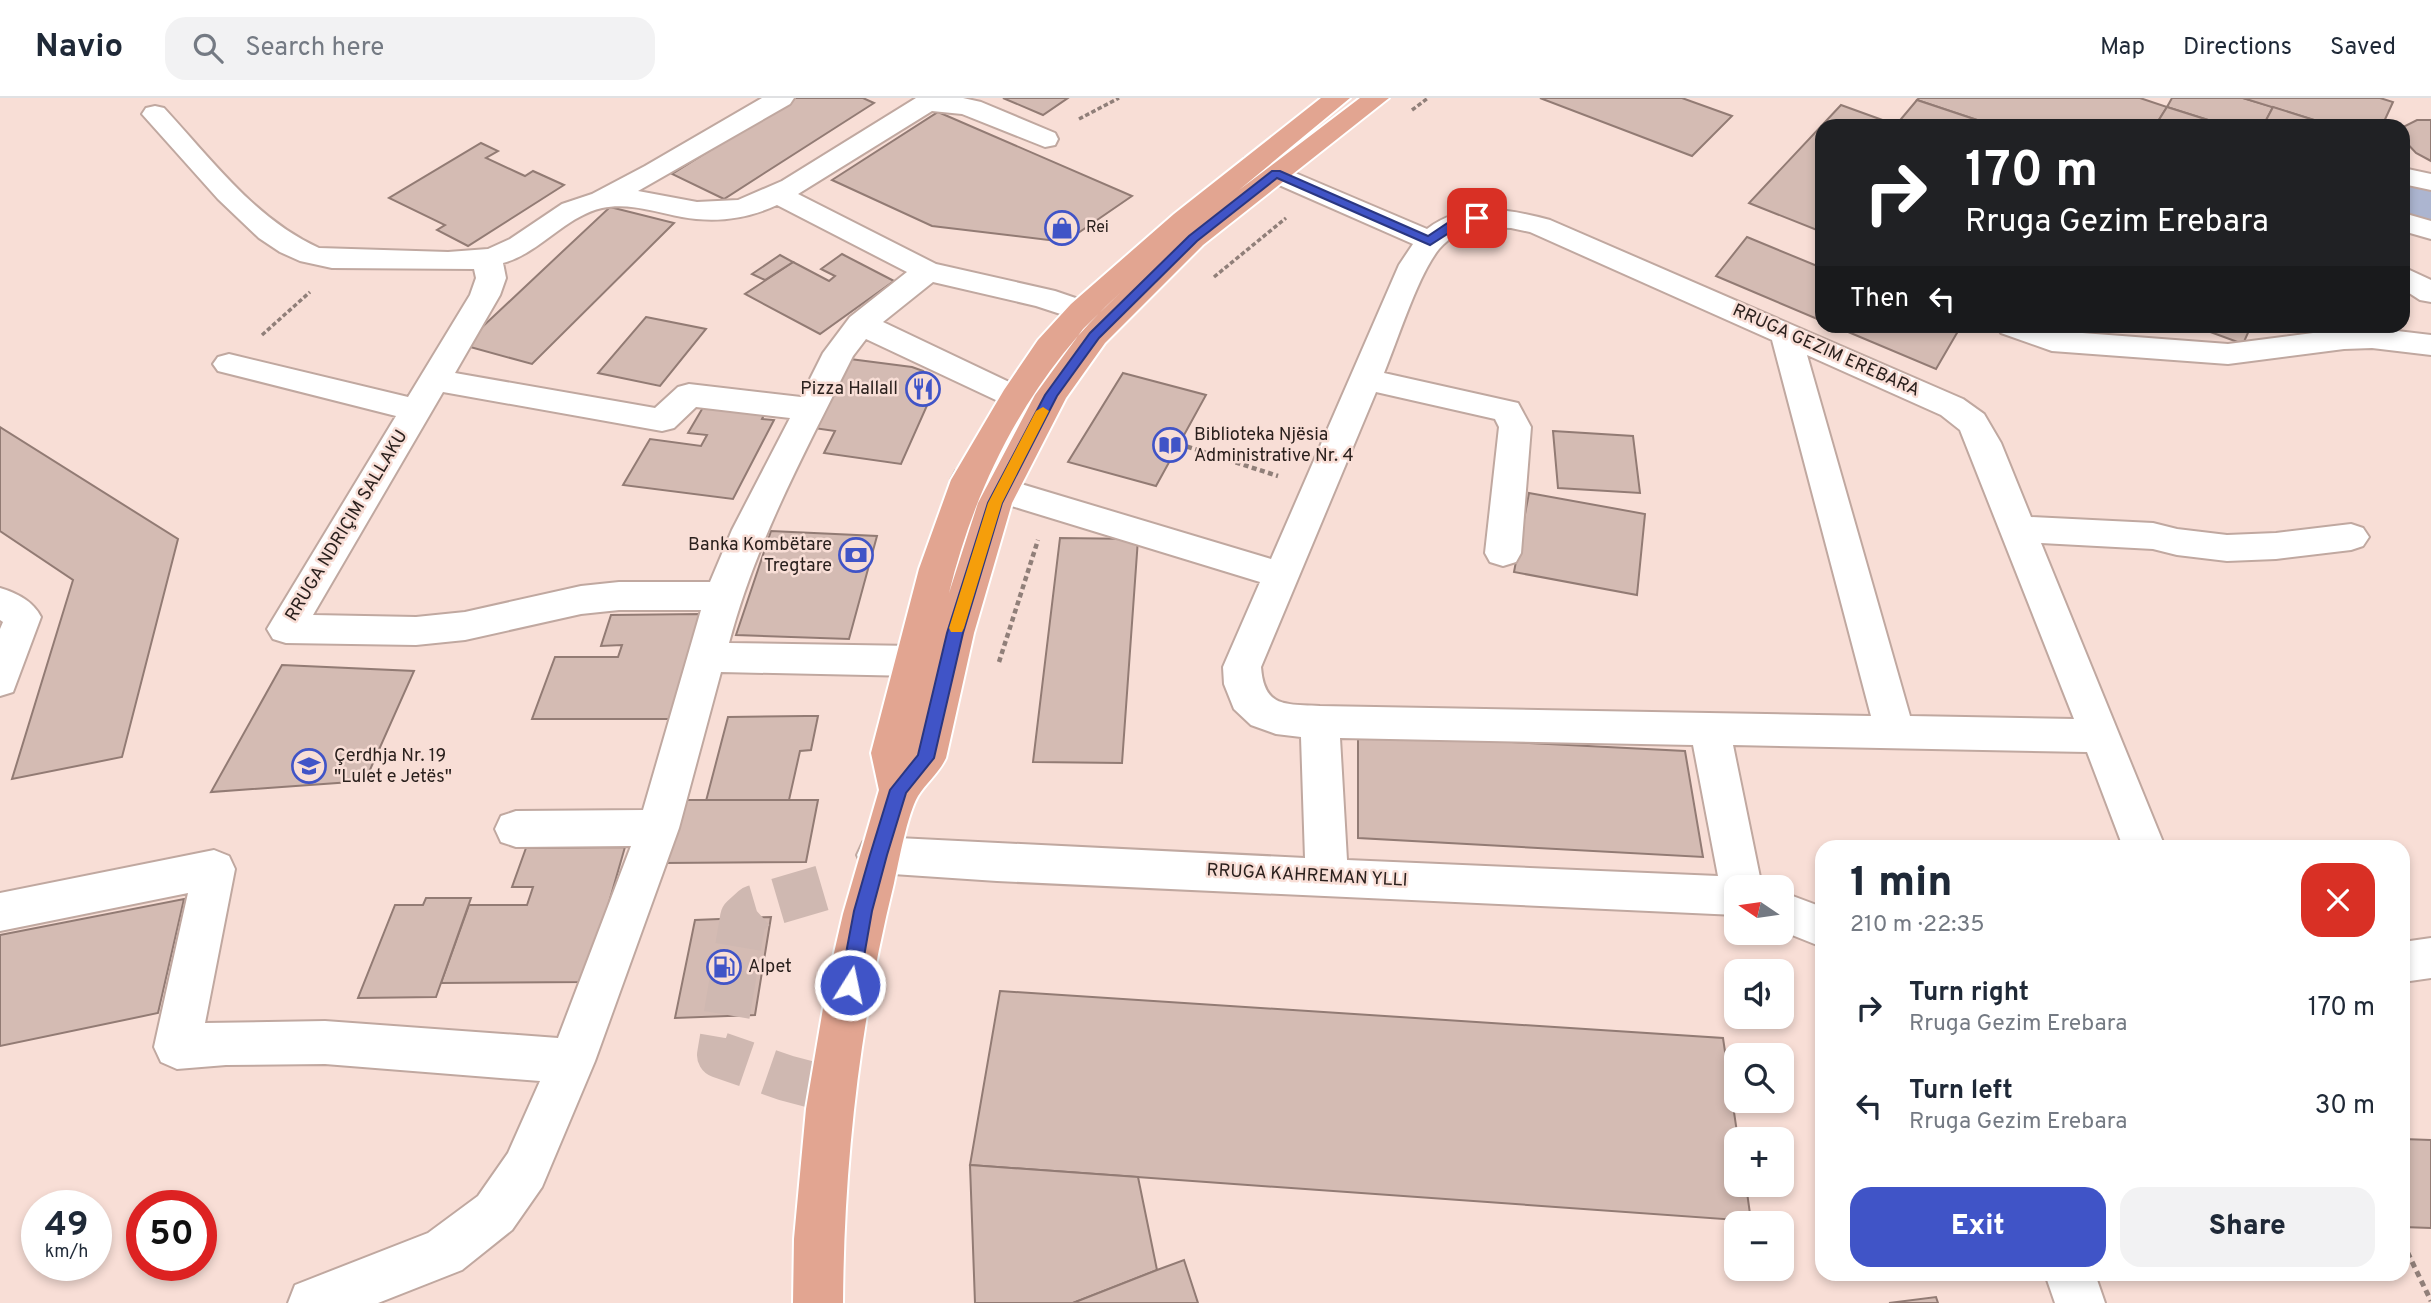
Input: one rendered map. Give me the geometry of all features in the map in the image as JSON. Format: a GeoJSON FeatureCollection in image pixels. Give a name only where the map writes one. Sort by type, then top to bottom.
{"type":"FeatureCollection","features":[{"type":"Feature","properties":{"kind":"main road"},"geometry":{"type":"LineString","coordinates":[[818,1303],[822,1193],[832,1090],[863,911],[899,790],[926,758],[962,607],[982,539],[1001,491],[1051,395],[1094,335],[1337,98]]}},
{"type":"Feature","properties":{"kind":"main road"},"geometry":{"type":"LineString","coordinates":[[899,790],[891,753],[937,569],[968,480],[1015,398],[1049,347],[1082,311],[1184,220],[1376,98]]}},
{"type":"Feature","properties":{"kind":"street"},"geometry":{"type":"LineString","coordinates":[[155,114],[258,223],[288,246],[313,256],[462,261],[487,258],[510,251],[568,211],[598,200],[655,172],[781,98]]}},
{"type":"Feature","properties":{"kind":"street"},"geometry":{"type":"LineString","coordinates":[[477,309],[598,200],[632,200],[710,212],[740,211],[778,195],[907,104],[956,102],[1045,139]]}},
{"type":"Feature","properties":{"kind":"street"},"geometry":{"type":"LineString","coordinates":[[1265,168],[1430,241],[1414,265],[1242,667],[1242,687],[1252,706],[1270,717],[1320,722],[2102,736]]}},
{"type":"Feature","properties":{"kind":"street"},"geometry":{"type":"LineString","coordinates":[[2410,178],[2431,182]]}},
{"type":"Feature","properties":{"kind":"street"},"geometry":{"type":"LineString","coordinates":[[778,195],[926,271],[1044,298],[1082,311]]}},
{"type":"Feature","properties":{"kind":"street","name":"RRUGA GEZIM EREBARA"},"geometry":{"type":"LineString","coordinates":[[1430,241],[1441,231],[1457,223],[1495,217],[1518,219],[1539,226],[1952,407],[1972,422],[1984,443],[2020,529],[2141,840]]}},
{"type":"Feature","properties":{"kind":"street"},"geometry":{"type":"LineString","coordinates":[[2410,224],[2431,230]]}},
{"type":"Feature","properties":{"kind":"street","name":"RRUGA NDRIÇIM SALLAKU"},"geometry":{"type":"LineString","coordinates":[[487,258],[491,278],[477,309],[286,629],[416,631],[465,626],[581,600],[619,596],[723,596]]}},
{"type":"Feature","properties":{"kind":"street"},"geometry":{"type":"LineString","coordinates":[[313,1303],[444,1252],[495,1213],[525,1170],[572,1061],[658,828],[704,657],[723,596],[749,530],[839,353],[861,324],[926,271]]}},
{"type":"Feature","properties":{"kind":"street"},"geometry":{"type":"LineString","coordinates":[[2410,280],[2431,293]]}},
{"type":"Feature","properties":{"kind":"street"},"geometry":{"type":"LineString","coordinates":[[861,324],[1015,398]]}},
{"type":"Feature","properties":{"kind":"street"},"geometry":{"type":"LineString","coordinates":[[1785,332],[1895,731]]}},
{"type":"Feature","properties":{"kind":"street"},"geometry":{"type":"LineString","coordinates":[[2031,333],[2052,341],[2228,355],[2299,335],[2372,338],[2431,345]]}},
{"type":"Feature","properties":{"kind":"street"},"geometry":{"type":"LineString","coordinates":[[229,364],[416,410]]}},
{"type":"Feature","properties":{"kind":"street"},"geometry":{"type":"LineString","coordinates":[[1365,379],[1507,411],[1515,427],[1503,553]]}},
{"type":"Feature","properties":{"kind":"street"},"geometry":{"type":"LineString","coordinates":[[434,380],[662,420],[689,395],[810,409]]}},
{"type":"Feature","properties":{"kind":"street"},"geometry":{"type":"LineString","coordinates":[[968,480],[1280,575]]}},
{"type":"Feature","properties":{"kind":"street"},"geometry":{"type":"LineString","coordinates":[[2020,529],[2153,536],[2173,543],[2224,549],[2283,547],[2351,537]]}},
{"type":"Feature","properties":{"kind":"street"},"geometry":{"type":"LineString","coordinates":[[0,602],[23,617],[0,681]]}},
{"type":"Feature","properties":{"kind":"street"},"geometry":{"type":"LineString","coordinates":[[704,657],[914,661]]}},
{"type":"Feature","properties":{"kind":"street"},"geometry":{"type":"LineString","coordinates":[[1320,722],[1327,877]]}},
{"type":"Feature","properties":{"kind":"street"},"geometry":{"type":"LineString","coordinates":[[1710,729],[1739,875]]}},
{"type":"Feature","properties":{"kind":"street"},"geometry":{"type":"LineString","coordinates":[[516,829],[658,828]]}},
{"type":"Feature","properties":{"kind":"street","name":"RRUGA KAHREMAN YLLI"},"geometry":{"type":"LineString","coordinates":[[878,855],[997,863],[1724,895]]}},
{"type":"Feature","properties":{"kind":"street"},"geometry":{"type":"LineString","coordinates":[[0,912],[214,869],[177,1047],[236,1041],[295,1041],[572,1061]]}},
{"type":"Feature","properties":{"kind":"street"},"geometry":{"type":"LineString","coordinates":[[1794,916],[1815,924]]}},
{"type":"Feature","properties":{"kind":"street"},"geometry":{"type":"LineString","coordinates":[[2410,961],[2431,958]]}},
{"type":"Feature","properties":{"kind":"street"},"geometry":{"type":"LineString","coordinates":[[2072,1281],[2080,1303]]}},
{"type":"Feature","properties":{"kind":"path"},"geometry":{"type":"LineString","coordinates":[[1407,115],[1428,98]]}},
{"type":"Feature","properties":{"kind":"path"},"geometry":{"type":"LineString","coordinates":[[1205,284],[1279,226],[1314,190]]}},
{"type":"Feature","properties":{"kind":"path"},"geometry":{"type":"LineString","coordinates":[[229,364],[347,258]]}},
{"type":"Feature","properties":{"kind":"path"},"geometry":{"type":"LineString","coordinates":[[1179,444],[1318,488]]}},
{"type":"Feature","properties":{"kind":"path"},"geometry":{"type":"LineString","coordinates":[[997,671],[1049,505]]}},
{"type":"Feature","properties":{"kind":"path"},"geometry":{"type":"LineString","coordinates":[[2410,1258],[2431,1301]]}},
{"type":"Feature","properties":{"kind":"shaded area"},"geometry":{"type":"Polygon","coordinates":[[[2410,187],[2431,190],[2431,224],[2410,217],[2410,187]]]}},
{"type":"Feature","properties":{"kind":"building"},"geometry":{"type":"Polygon","coordinates":[[[794,98],[863,98],[874,103],[724,199],[672,174],[794,98]]]}},
{"type":"Feature","properties":{"kind":"building"},"geometry":{"type":"Polygon","coordinates":[[[1003,98],[1068,98],[1043,115],[1003,98]]]}},
{"type":"Feature","properties":{"kind":"building"},"geometry":{"type":"Polygon","coordinates":[[[1540,98],[1682,98],[1732,116],[1692,156],[1540,98]]]}},
{"type":"Feature","properties":{"kind":"building"},"geometry":{"type":"Polygon","coordinates":[[[2140,98],[2167,107],[2159,119],[1974,119],[1917,100],[2140,98]]]}},
{"type":"Feature","properties":{"kind":"building"},"geometry":{"type":"Polygon","coordinates":[[[2172,98],[2243,98],[2273,107],[2267,119],[2205,119],[2167,107],[2172,98]]]}},
{"type":"Feature","properties":{"kind":"building"},"geometry":{"type":"Polygon","coordinates":[[[2243,98],[2380,98],[2393,102],[2385,119],[2310,119],[2243,98]]]}},
{"type":"Feature","properties":{"kind":"building"},"geometry":{"type":"Polygon","coordinates":[[[1917,100],[1974,119],[1901,119],[1917,100]]]}},
{"type":"Feature","properties":{"kind":"building"},"geometry":{"type":"Polygon","coordinates":[[[1841,105],[1880,119],[1828,119],[1841,105]]]}},
{"type":"Feature","properties":{"kind":"building"},"geometry":{"type":"Polygon","coordinates":[[[2167,107],[2205,119],[2159,119],[2167,107]]]}},
{"type":"Feature","properties":{"kind":"building"},"geometry":{"type":"Polygon","coordinates":[[[2273,107],[2311,119],[2267,119],[2273,107]]]}},
{"type":"Feature","properties":{"kind":"building"},"geometry":{"type":"Polygon","coordinates":[[[938,112],[1132,196],[1065,242],[932,226],[832,180],[938,112]]]}},
{"type":"Feature","properties":{"kind":"building"},"geometry":{"type":"Polygon","coordinates":[[[2417,120],[2431,120],[2431,161],[2410,147],[2410,124],[2417,120]]]}},
{"type":"Feature","properties":{"kind":"building"},"geometry":{"type":"Polygon","coordinates":[[[1815,133],[1815,229],[1749,203],[1815,133]]]}},
{"type":"Feature","properties":{"kind":"building"},"geometry":{"type":"Polygon","coordinates":[[[481,143],[498,151],[486,158],[525,176],[533,171],[564,185],[468,246],[437,230],[445,225],[389,198],[481,143]]]}},
{"type":"Feature","properties":{"kind":"building"},"geometry":{"type":"Polygon","coordinates":[[[610,207],[674,223],[532,364],[463,345],[610,207]]]}},
{"type":"Feature","properties":{"kind":"building"},"geometry":{"type":"Polygon","coordinates":[[[1747,237],[1815,265],[1815,318],[1716,276],[1747,237]]]}},
{"type":"Feature","properties":{"kind":"building"},"geometry":{"type":"Polygon","coordinates":[[[842,254],[894,281],[820,334],[745,294],[793,262],[829,281],[835,276],[821,269],[842,254]]]}},
{"type":"Feature","properties":{"kind":"building"},"geometry":{"type":"Polygon","coordinates":[[[780,255],[793,262],[765,280],[752,274],[780,255]]]}},
{"type":"Feature","properties":{"kind":"building"},"geometry":{"type":"Polygon","coordinates":[[[646,317],[706,329],[660,386],[598,373],[646,317]]]}},
{"type":"Feature","properties":{"kind":"building"},"geometry":{"type":"Polygon","coordinates":[[[1851,333],[1957,333],[1936,369],[1851,333]]]}},
{"type":"Feature","properties":{"kind":"building"},"geometry":{"type":"Polygon","coordinates":[[[2213,333],[2248,333],[2243,344],[2213,333]]]}},
{"type":"Feature","properties":{"kind":"building"},"geometry":{"type":"Polygon","coordinates":[[[850,359],[912,367],[923,371],[937,383],[901,464],[824,453],[835,431],[814,428],[850,359]]]}},
{"type":"Feature","properties":{"kind":"building"},"geometry":{"type":"Polygon","coordinates":[[[1123,373],[1206,395],[1156,486],[1068,462],[1123,373]]]}},
{"type":"Feature","properties":{"kind":"building"},"geometry":{"type":"Polygon","coordinates":[[[705,404],[766,411],[762,419],[774,420],[733,499],[623,485],[650,439],[701,446],[707,435],[688,433],[705,404]]]}},
{"type":"Feature","properties":{"kind":"building"},"geometry":{"type":"Polygon","coordinates":[[[0,427],[178,539],[122,757],[12,779],[73,580],[0,531],[0,427]]]}},
{"type":"Feature","properties":{"kind":"building"},"geometry":{"type":"Polygon","coordinates":[[[1553,431],[1633,436],[1640,493],[1558,488],[1553,431]]]}},
{"type":"Feature","properties":{"kind":"building"},"geometry":{"type":"Polygon","coordinates":[[[1529,493],[1645,514],[1637,595],[1514,572],[1529,493]]]}},
{"type":"Feature","properties":{"kind":"building"},"geometry":{"type":"Polygon","coordinates":[[[771,531],[877,536],[849,639],[736,635],[771,531]]]}},
{"type":"Feature","properties":{"kind":"building"},"geometry":{"type":"Polygon","coordinates":[[[1060,538],[1138,539],[1122,763],[1033,762],[1060,538]]]}},
{"type":"Feature","properties":{"kind":"building"},"geometry":{"type":"Polygon","coordinates":[[[701,614],[670,719],[532,719],[555,657],[618,657],[622,645],[601,646],[611,615],[701,614]]]}},
{"type":"Feature","properties":{"kind":"building"},"geometry":{"type":"Polygon","coordinates":[[[282,665],[414,671],[365,781],[211,792],[282,665]]]}},
{"type":"Feature","properties":{"kind":"building"},"geometry":{"type":"Polygon","coordinates":[[[818,716],[811,750],[800,751],[789,800],[706,801],[728,717],[818,716]]]}},
{"type":"Feature","properties":{"kind":"building"},"geometry":{"type":"Polygon","coordinates":[[[1358,734],[1685,751],[1703,857],[1358,838],[1358,734]]]}},
{"type":"Feature","properties":{"kind":"building"},"geometry":{"type":"Polygon","coordinates":[[[681,800],[818,800],[806,862],[664,863],[681,800]]]}},
{"type":"Feature","properties":{"kind":"building"},"geometry":{"type":"Polygon","coordinates":[[[625,847],[586,982],[441,983],[469,905],[527,905],[533,887],[512,887],[526,848],[625,847]]]}},
{"type":"Feature","properties":{"kind":"building"},"geometry":{"type":"Polygon","coordinates":[[[426,898],[471,898],[436,997],[358,998],[395,905],[423,905],[426,898]]]}},
{"type":"Feature","properties":{"kind":"building"},"geometry":{"type":"Polygon","coordinates":[[[184,899],[158,1013],[0,1046],[0,935],[184,899]]]}},
{"type":"Feature","properties":{"kind":"building","name":"Alpet"},"geometry":{"type":"Polygon","coordinates":[[[771,917],[755,1015],[675,1018],[695,920],[771,917]]]}},
{"type":"Feature","properties":{"kind":"building"},"geometry":{"type":"Polygon","coordinates":[[[1000,991],[1723,1038],[1724,1113],[1734,1113],[1736,1127],[1724,1127],[1724,1197],[1748,1197],[1750,1211],[1724,1211],[1724,1219],[970,1165],[1000,991]]]}},
{"type":"Feature","properties":{"kind":"building"},"geometry":{"type":"Polygon","coordinates":[[[2410,1139],[2431,1140],[2431,1228],[2410,1227],[2410,1139]]]}},
{"type":"Feature","properties":{"kind":"building"},"geometry":{"type":"Polygon","coordinates":[[[970,1165],[1138,1177],[1157,1270],[1073,1303],[975,1303],[970,1165]]]}},
{"type":"Feature","properties":{"kind":"building"},"geometry":{"type":"Polygon","coordinates":[[[1184,1260],[1198,1303],[1073,1303],[1157,1270],[1184,1260]]]}},
{"type":"Feature","properties":{"kind":"building"},"geometry":{"type":"Polygon","coordinates":[[[1936,1297],[1938,1303],[1889,1303],[1936,1297]]]}},
{"type":"Feature","properties":{"kind":"tunnel"},"geometry":{"type":"LineString","coordinates":[[822,888],[754,908],[743,918],[720,1055],[786,1078],[832,1090]]}},
{"type":"Feature","properties":{"kind":"slow traffic"},"geometry":{"type":"LineString","coordinates":[[956,628],[995,503],[1043,411]]}},
{"type":"Feature","properties":{"kind":"place","name":"Rei"},"geometry":{"type":"Point","coordinates":[1062,228]}},
{"type":"Feature","properties":{"kind":"place","name":"Pizza Hallall"},"geometry":{"type":"Point","coordinates":[923,389]}},
{"type":"Feature","properties":{"kind":"place","name":"Biblioteka Njësia Administrative Nr. 4"},"geometry":{"type":"Point","coordinates":[1170,445]}},
{"type":"Feature","properties":{"kind":"place","name":"Banka Kombëtare Tregtare"},"geometry":{"type":"Point","coordinates":[856,555]}},
{"type":"Feature","properties":{"kind":"place","name":"Çerdhja Nr. 19 \"Lulet e Jetës\""},"geometry":{"type":"Point","coordinates":[309,766]}},
{"type":"Feature","properties":{"kind":"place","name":"Alpet"},"geometry":{"type":"Point","coordinates":[724,967]}},
{"type":"Feature","properties":{"kind":"route"},"geometry":{"type":"LineString","coordinates":[[850,985],[863,911],[878,855],[899,790],[926,758],[955,633],[995,503],[1051,395],[1094,335],[1193,239],[1276,173],[1430,241],[1441,231],[1457,223],[1477,218]]}}]}
